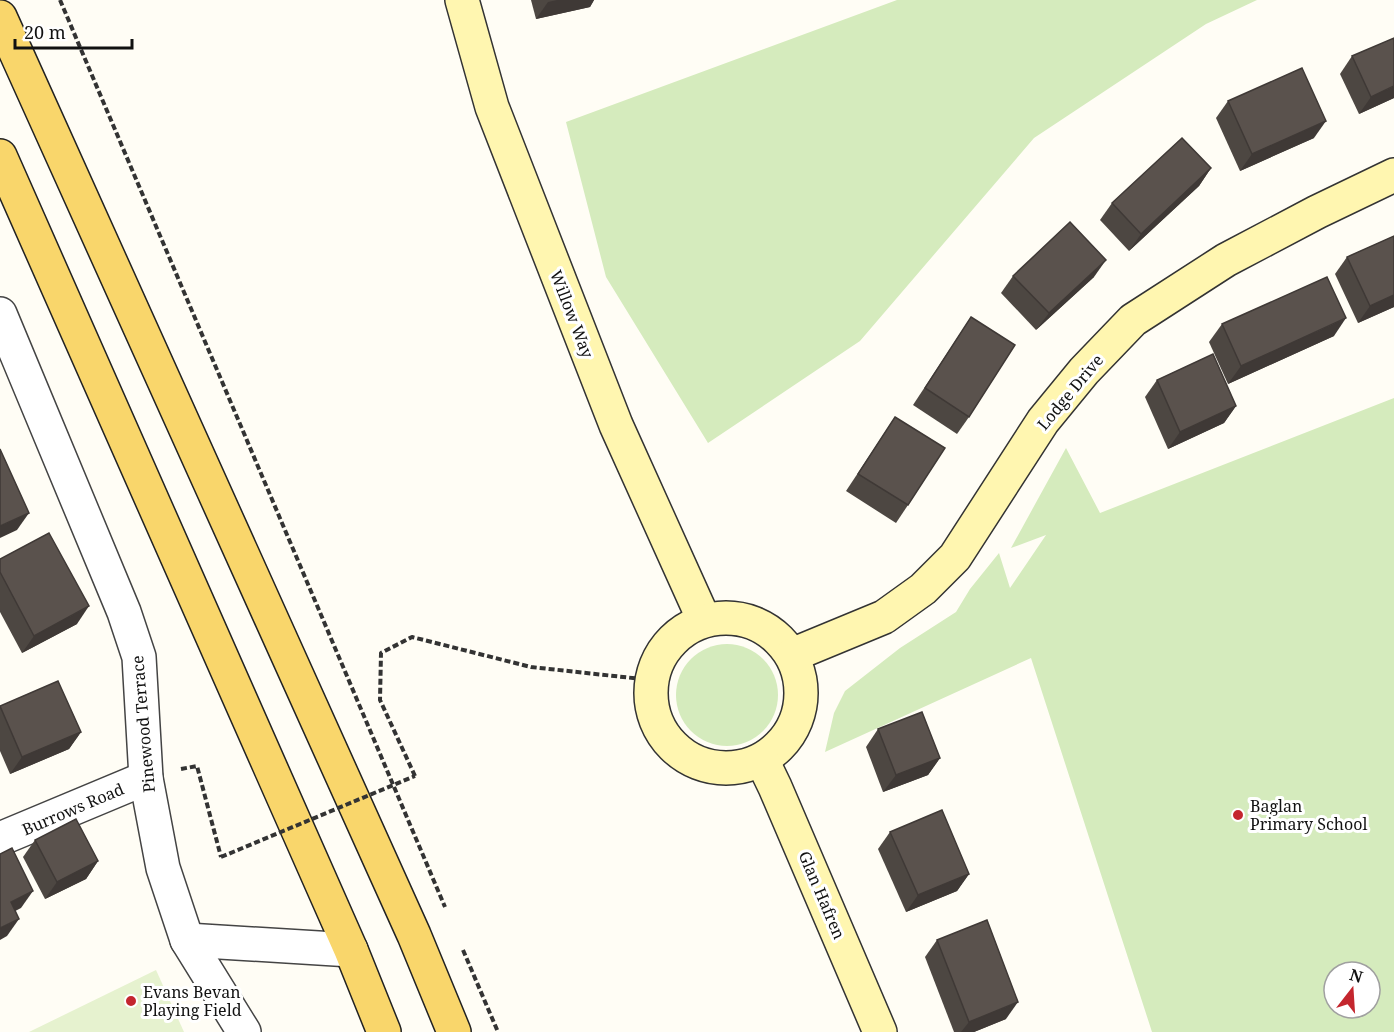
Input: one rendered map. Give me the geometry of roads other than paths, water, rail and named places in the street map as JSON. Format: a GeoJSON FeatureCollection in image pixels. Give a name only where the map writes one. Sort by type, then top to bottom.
{"type":"FeatureCollection","features":[{"type":"Feature","properties":{"kind":"main road"},"geometry":{"type":"LineString","coordinates":[[0,17],[409,924],[454,1032]]}},
{"type":"Feature","properties":{"kind":"main road"},"geometry":{"type":"LineString","coordinates":[[0,156],[351,950],[384,1032]]}},
{"type":"Feature","properties":{"kind":"street","name":"Willow Way"},"geometry":{"type":"LineString","coordinates":[[462,0],[492,107],[611,414],[704,620]]}},
{"type":"Feature","properties":{"kind":"street","name":"Lodge Drive"},"geometry":{"type":"LineString","coordinates":[[792,655],[884,617],[923,589],[955,557],[1043,422],[1084,371],[1133,320],[1226,260],[1394,175]]}},
{"type":"Feature","properties":{"kind":"street","name":"Pinewood Terrace"},"geometry":{"type":"LineString","coordinates":[[0,314],[119,601],[139,657],[146,778],[163,868],[188,940],[244,1032]]}},
{"type":"Feature","properties":{"kind":"street"},"geometry":{"type":"LineString","coordinates":[[729,617],[754,622],[776,635],[792,655],[800,678],[801,702],[795,725],[781,745],[762,760],[739,768],[715,768],[692,761],[672,747],[658,727],[651,704],[651,680],[657,661],[667,644],[681,631],[704,620],[729,617]]}},
{"type":"Feature","properties":{"kind":"street","name":"Glan Hafren"},"geometry":{"type":"LineString","coordinates":[[762,760],[776,787],[880,1032]]}},
{"type":"Feature","properties":{"kind":"street","name":"Burrows Road"},"geometry":{"type":"LineString","coordinates":[[0,839],[146,778]]}},
{"type":"Feature","properties":{"kind":"street"},"geometry":{"type":"LineString","coordinates":[[188,940],[351,950]]}},
{"type":"Feature","properties":{"kind":"place","name":"Baglan Primary School"},"geometry":{"type":"Point","coordinates":[1238,815]}},
{"type":"Feature","properties":{"kind":"place","name":"Evans Bevan Playing Field"},"geometry":{"type":"Point","coordinates":[131,1001]}}]}
